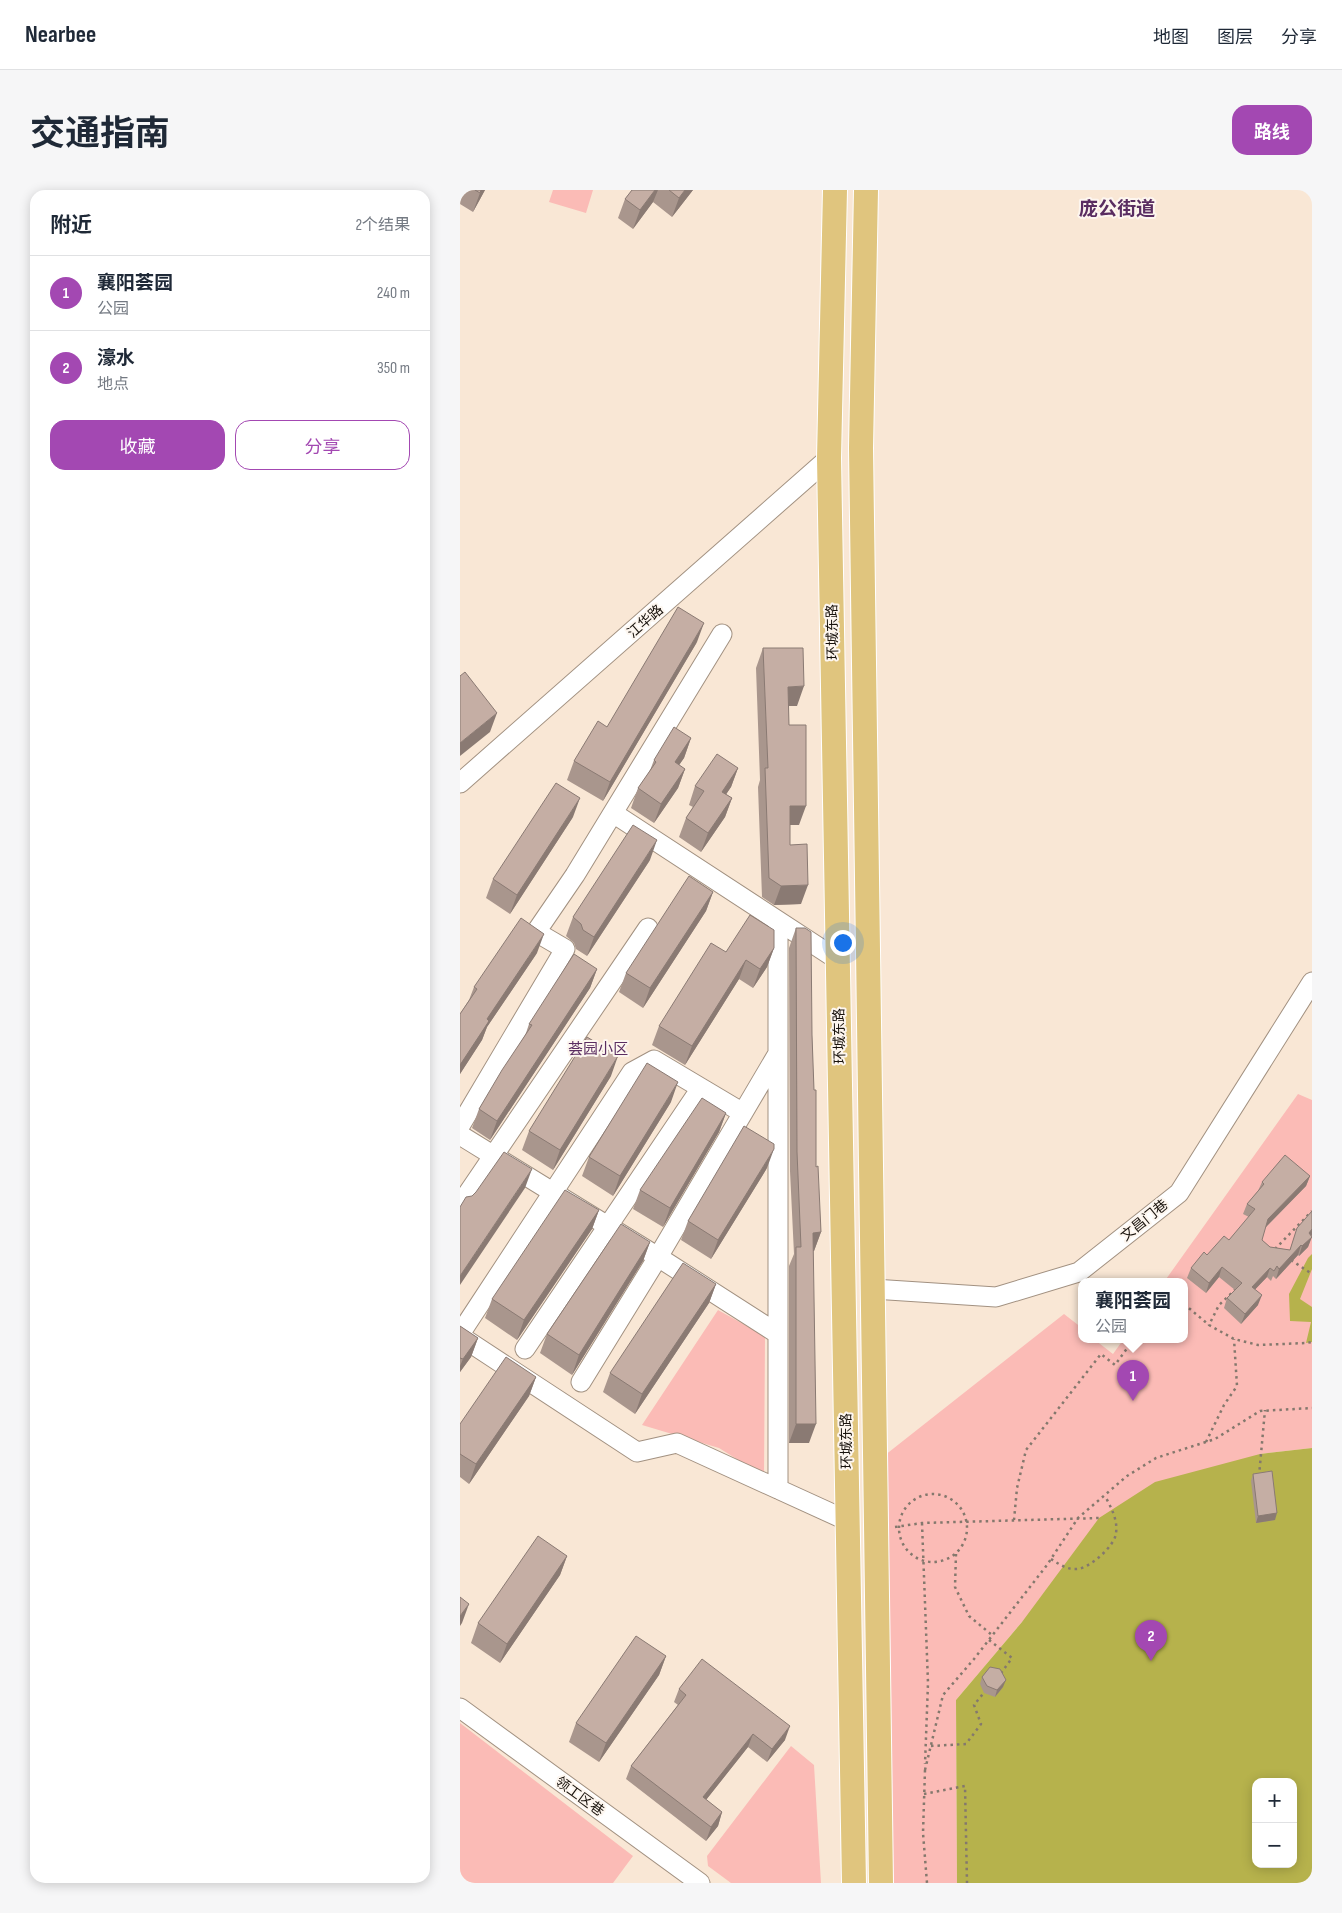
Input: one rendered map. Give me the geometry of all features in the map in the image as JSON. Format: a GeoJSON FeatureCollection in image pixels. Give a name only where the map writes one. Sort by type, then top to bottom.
{"type":"FeatureCollection","features":[{"type":"Feature","properties":{"kind":"main road","name":"环城东路"},"geometry":{"type":"LineString","coordinates":[[835,190],[829,458],[854,1883]]}},
{"type":"Feature","properties":{"kind":"main road"},"geometry":{"type":"LineString","coordinates":[[866,190],[861,448],[873,1289],[887,1529],[881,1883]]}},
{"type":"Feature","properties":{"kind":"street","name":"江华路"},"geometry":{"type":"LineString","coordinates":[[460,783],[829,458]]}},
{"type":"Feature","properties":{"kind":"street"},"geometry":{"type":"LineString","coordinates":[[460,1126],[565,948],[536,932],[576,875],[722,634]]}},
{"type":"Feature","properties":{"kind":"street"},"geometry":{"type":"LineString","coordinates":[[613,813],[838,960]]}},
{"type":"Feature","properties":{"kind":"street"},"geometry":{"type":"LineString","coordinates":[[778,921],[778,1489]]}},
{"type":"Feature","properties":{"kind":"street"},"geometry":{"type":"LineString","coordinates":[[460,1205],[648,928]]}},
{"type":"Feature","properties":{"kind":"street","name":"文昌门巷"},"geometry":{"type":"LineString","coordinates":[[873,1289],[996,1297],[1079,1272],[1179,1193],[1312,982]]}},
{"type":"Feature","properties":{"kind":"street"},"geometry":{"type":"LineString","coordinates":[[581,1382],[658,1257],[778,1054]]}},
{"type":"Feature","properties":{"kind":"street"},"geometry":{"type":"LineString","coordinates":[[743,1113],[654,1060],[632,1072],[460,1335],[636,1452],[677,1443],[848,1521]]}},
{"type":"Feature","properties":{"kind":"street"},"geometry":{"type":"LineString","coordinates":[[525,1349],[701,1088]]}},
{"type":"Feature","properties":{"kind":"street"},"geometry":{"type":"LineString","coordinates":[[460,1134],[778,1334]]}},
{"type":"Feature","properties":{"kind":"street","name":"领工区巷"},"geometry":{"type":"LineString","coordinates":[[460,1708],[700,1883]]}},
{"type":"Feature","properties":{"kind":"path"},"geometry":{"type":"LineString","coordinates":[[1282,1254],[1275,1249],[1312,1211]]}},
{"type":"Feature","properties":{"kind":"path"},"geometry":{"type":"LineString","coordinates":[[1290,1259],[1312,1274]]}},
{"type":"Feature","properties":{"kind":"path"},"geometry":{"type":"LineString","coordinates":[[1209,1325],[1219,1305],[1240,1284]]}},
{"type":"Feature","properties":{"kind":"path"},"geometry":{"type":"LineString","coordinates":[[1188,1307],[1209,1325],[1234,1339],[1258,1344],[1312,1342]]}},
{"type":"Feature","properties":{"kind":"path"},"geometry":{"type":"LineString","coordinates":[[1206,1442],[1224,1405],[1237,1386],[1234,1339]]}},
{"type":"Feature","properties":{"kind":"path"},"geometry":{"type":"LineString","coordinates":[[1014,1520],[1017,1488],[1026,1450],[1100,1354],[1115,1365],[1131,1343]]}},
{"type":"Feature","properties":{"kind":"path"},"geometry":{"type":"LineString","coordinates":[[925,1770],[943,1695],[993,1635],[1051,1559],[1078,1518],[1127,1476],[1156,1458],[1215,1439],[1260,1411],[1312,1408]]}},
{"type":"Feature","properties":{"kind":"path"},"geometry":{"type":"LineString","coordinates":[[1258,1480],[1265,1410]]}},
{"type":"Feature","properties":{"kind":"path"},"geometry":{"type":"LineString","coordinates":[[924,1494],[946,1496],[963,1511],[967,1522],[967,1534],[963,1545],[956,1554],[946,1560],[934,1563],[922,1561],[912,1556],[904,1548],[899,1538],[887,1529],[900,1516],[906,1506],[924,1494]]}},
{"type":"Feature","properties":{"kind":"path"},"geometry":{"type":"LineString","coordinates":[[1051,1559],[1063,1567],[1078,1569],[1102,1556],[1116,1534],[1114,1514],[1104,1496]]}},
{"type":"Feature","properties":{"kind":"path"},"geometry":{"type":"LineString","coordinates":[[887,1529],[922,1523],[1099,1518]]}},
{"type":"Feature","properties":{"kind":"path"},"geometry":{"type":"LineString","coordinates":[[922,1523],[928,1683],[922,1834],[927,1883]]}},
{"type":"Feature","properties":{"kind":"path"},"geometry":{"type":"LineString","coordinates":[[956,1554],[954,1587],[969,1616],[993,1635]]}},
{"type":"Feature","properties":{"kind":"path"},"geometry":{"type":"LineString","coordinates":[[989,1640],[1012,1658],[998,1676]]}},
{"type":"Feature","properties":{"kind":"path"},"geometry":{"type":"LineString","coordinates":[[930,1746],[966,1744],[981,1724],[974,1705],[989,1687]]}},
{"type":"Feature","properties":{"kind":"path"},"geometry":{"type":"LineString","coordinates":[[924,1794],[965,1786],[966,1883]]}},
{"type":"Feature","properties":{"kind":"shaded area"},"geometry":{"type":"Polygon","coordinates":[[[553,190],[593,190],[586,213],[549,202],[553,190]]]}},
{"type":"Feature","properties":{"kind":"shaded area"},"geometry":{"type":"Polygon","coordinates":[[[1298,1094],[1312,1100],[1312,1448],[1260,1454],[1022,1622],[956,1700],[957,1883],[881,1883],[875,1463],[1064,1314],[1078,1325],[1078,1343],[1099,1343],[1113,1354],[1121,1343],[1188,1343],[1188,1278],[1167,1278],[1298,1094]]]}},
{"type":"Feature","properties":{"kind":"shaded area"},"geometry":{"type":"Polygon","coordinates":[[[1312,1254],[1312,1269],[1300,1299],[1312,1307],[1312,1342],[1306,1343],[1311,1322],[1290,1321],[1289,1294],[1312,1254]]]}},
{"type":"Feature","properties":{"kind":"shaded area"},"geometry":{"type":"Polygon","coordinates":[[[718,1310],[765,1336],[764,1476],[719,1448],[642,1425],[718,1310]]]}},
{"type":"Feature","properties":{"kind":"shaded area"},"geometry":{"type":"Polygon","coordinates":[[[1312,1448],[1312,1883],[957,1883],[956,1700],[1022,1622],[1099,1518],[1155,1482],[1260,1454],[1312,1448]]]}},
{"type":"Feature","properties":{"kind":"shaded area"},"geometry":{"type":"Polygon","coordinates":[[[460,1723],[633,1856],[613,1883],[460,1883],[460,1723]]]}},
{"type":"Feature","properties":{"kind":"shaded area"},"geometry":{"type":"Polygon","coordinates":[[[791,1746],[814,1765],[821,1883],[731,1883],[708,1866],[707,1856],[791,1746]]]}},
{"type":"Feature","properties":{"kind":"building"},"geometry":{"type":"Polygon","coordinates":[[[632,190],[655,190],[640,210],[625,199],[632,190]]]}},
{"type":"Feature","properties":{"kind":"building"},"geometry":{"type":"Polygon","coordinates":[[[669,190],[685,190],[679,198],[669,190]]]}},
{"type":"Feature","properties":{"kind":"building"},"geometry":{"type":"Polygon","coordinates":[[[678,607],[704,623],[610,782],[574,761],[598,721],[607,727],[678,607]]]}},
{"type":"Feature","properties":{"kind":"building"},"geometry":{"type":"Polygon","coordinates":[[[763,648],[803,648],[804,686],[788,687],[789,725],[806,725],[806,806],[790,806],[790,845],[807,844],[808,885],[781,886],[769,878],[765,768],[768,768],[763,648]]]}},
{"type":"Feature","properties":{"kind":"building"},"geometry":{"type":"Polygon","coordinates":[[[465,672],[497,713],[460,743],[460,676],[465,672]]]}},
{"type":"Feature","properties":{"kind":"building"},"geometry":{"type":"Polygon","coordinates":[[[674,727],[691,738],[675,762],[685,769],[661,804],[638,788],[656,762],[654,760],[674,727]]]}},
{"type":"Feature","properties":{"kind":"building"},"geometry":{"type":"Polygon","coordinates":[[[717,754],[738,768],[722,792],[732,798],[708,833],[686,818],[704,791],[695,786],[717,754]]]}},
{"type":"Feature","properties":{"kind":"building"},"geometry":{"type":"Polygon","coordinates":[[[556,783],[580,798],[517,895],[493,879],[556,783]]]}},
{"type":"Feature","properties":{"kind":"building"},"geometry":{"type":"Polygon","coordinates":[[[633,825],[657,840],[594,937],[583,930],[581,924],[573,917],[633,825]]]}},
{"type":"Feature","properties":{"kind":"building"},"geometry":{"type":"Polygon","coordinates":[[[689,876],[713,892],[650,988],[626,973],[689,876]]]}},
{"type":"Feature","properties":{"kind":"building"},"geometry":{"type":"Polygon","coordinates":[[[750,915],[774,930],[774,948],[760,969],[746,960],[692,1046],[659,1026],[711,943],[726,952],[750,915]]]}},
{"type":"Feature","properties":{"kind":"building"},"geometry":{"type":"Polygon","coordinates":[[[521,918],[544,934],[487,1019],[489,1021],[460,1065],[460,1014],[477,989],[474,987],[521,918]]]}},
{"type":"Feature","properties":{"kind":"building"},"geometry":{"type":"Polygon","coordinates":[[[796,928],[805,928],[811,932],[812,1035],[814,1090],[816,1090],[816,1167],[818,1166],[821,1232],[813,1233],[816,1424],[796,1424],[796,1247],[801,1247],[797,1152],[796,928]]]}},
{"type":"Feature","properties":{"kind":"building"},"geometry":{"type":"Polygon","coordinates":[[[574,954],[597,969],[497,1121],[479,1109],[532,1025],[529,1024],[574,954]]]}},
{"type":"Feature","properties":{"kind":"building"},"geometry":{"type":"Polygon","coordinates":[[[587,1037],[618,1056],[560,1150],[529,1131],[587,1037]]]}},
{"type":"Feature","properties":{"kind":"building"},"geometry":{"type":"Polygon","coordinates":[[[647,1063],[678,1082],[620,1176],[589,1157],[647,1063]]]}},
{"type":"Feature","properties":{"kind":"building"},"geometry":{"type":"Polygon","coordinates":[[[702,1098],[726,1113],[670,1208],[640,1190],[702,1098]]]}},
{"type":"Feature","properties":{"kind":"building"},"geometry":{"type":"Polygon","coordinates":[[[744,1126],[774,1144],[774,1149],[718,1240],[688,1221],[744,1126]]]}},
{"type":"Feature","properties":{"kind":"building"},"geometry":{"type":"Polygon","coordinates":[[[504,1152],[532,1169],[460,1276],[460,1207],[466,1197],[472,1196],[476,1192],[504,1152]]]}},
{"type":"Feature","properties":{"kind":"building"},"geometry":{"type":"Polygon","coordinates":[[[1285,1155],[1310,1176],[1268,1219],[1262,1240],[1270,1247],[1290,1250],[1297,1228],[1312,1211],[1312,1229],[1309,1233],[1312,1237],[1301,1245],[1279,1269],[1277,1266],[1274,1271],[1270,1268],[1252,1287],[1262,1295],[1245,1314],[1227,1298],[1242,1283],[1222,1267],[1209,1283],[1191,1268],[1204,1252],[1207,1255],[1224,1236],[1229,1240],[1255,1209],[1247,1204],[1264,1184],[1262,1182],[1285,1155]]]}},
{"type":"Feature","properties":{"kind":"building"},"geometry":{"type":"Polygon","coordinates":[[[565,1190],[599,1210],[524,1320],[492,1299],[565,1190]]]}},
{"type":"Feature","properties":{"kind":"building"},"geometry":{"type":"Polygon","coordinates":[[[621,1224],[650,1242],[579,1355],[547,1334],[621,1224]]]}},
{"type":"Feature","properties":{"kind":"building"},"geometry":{"type":"Polygon","coordinates":[[[683,1263],[716,1284],[642,1394],[610,1373],[683,1263]]]}},
{"type":"Feature","properties":{"kind":"building"},"geometry":{"type":"Polygon","coordinates":[[[460,1326],[478,1338],[463,1359],[460,1358],[460,1326]]]}},
{"type":"Feature","properties":{"kind":"building"},"geometry":{"type":"Polygon","coordinates":[[[506,1357],[536,1377],[476,1464],[460,1454],[460,1424],[506,1357]]]}},
{"type":"Feature","properties":{"kind":"building"},"geometry":{"type":"Polygon","coordinates":[[[1272,1471],[1277,1513],[1258,1516],[1253,1474],[1272,1471]]]}},
{"type":"Feature","properties":{"kind":"building"},"geometry":{"type":"Polygon","coordinates":[[[538,1536],[567,1556],[507,1644],[478,1623],[538,1536]]]}},
{"type":"Feature","properties":{"kind":"building"},"geometry":{"type":"Polygon","coordinates":[[[460,1597],[469,1604],[460,1616],[460,1597]]]}},
{"type":"Feature","properties":{"kind":"building"},"geometry":{"type":"Polygon","coordinates":[[[636,1636],[666,1656],[606,1743],[576,1723],[636,1636]]]}},
{"type":"Feature","properties":{"kind":"building"},"geometry":{"type":"Polygon","coordinates":[[[702,1659],[790,1726],[772,1749],[753,1734],[703,1797],[722,1812],[711,1827],[631,1766],[686,1695],[679,1689],[702,1659]]]}},
{"type":"Feature","properties":{"kind":"building"},"geometry":{"type":"Polygon","coordinates":[[[990,1667],[1000,1669],[1006,1680],[997,1690],[987,1686],[982,1677],[990,1667]]]}},
{"type":"Feature","properties":{"kind":"place","name":"襄阳荟园"},"geometry":{"type":"Point","coordinates":[1133,1401]}},
{"type":"Feature","properties":{"kind":"place","name":"濠水"},"geometry":{"type":"Point","coordinates":[1151,1661]}},
{"type":"Feature","properties":{"kind":"district","name":"庞公街道"},"geometry":{"type":"Point","coordinates":[1117,208]}},
{"type":"Feature","properties":{"kind":"district","name":"荟园小区"},"geometry":{"type":"Point","coordinates":[598,1049]}}]}
